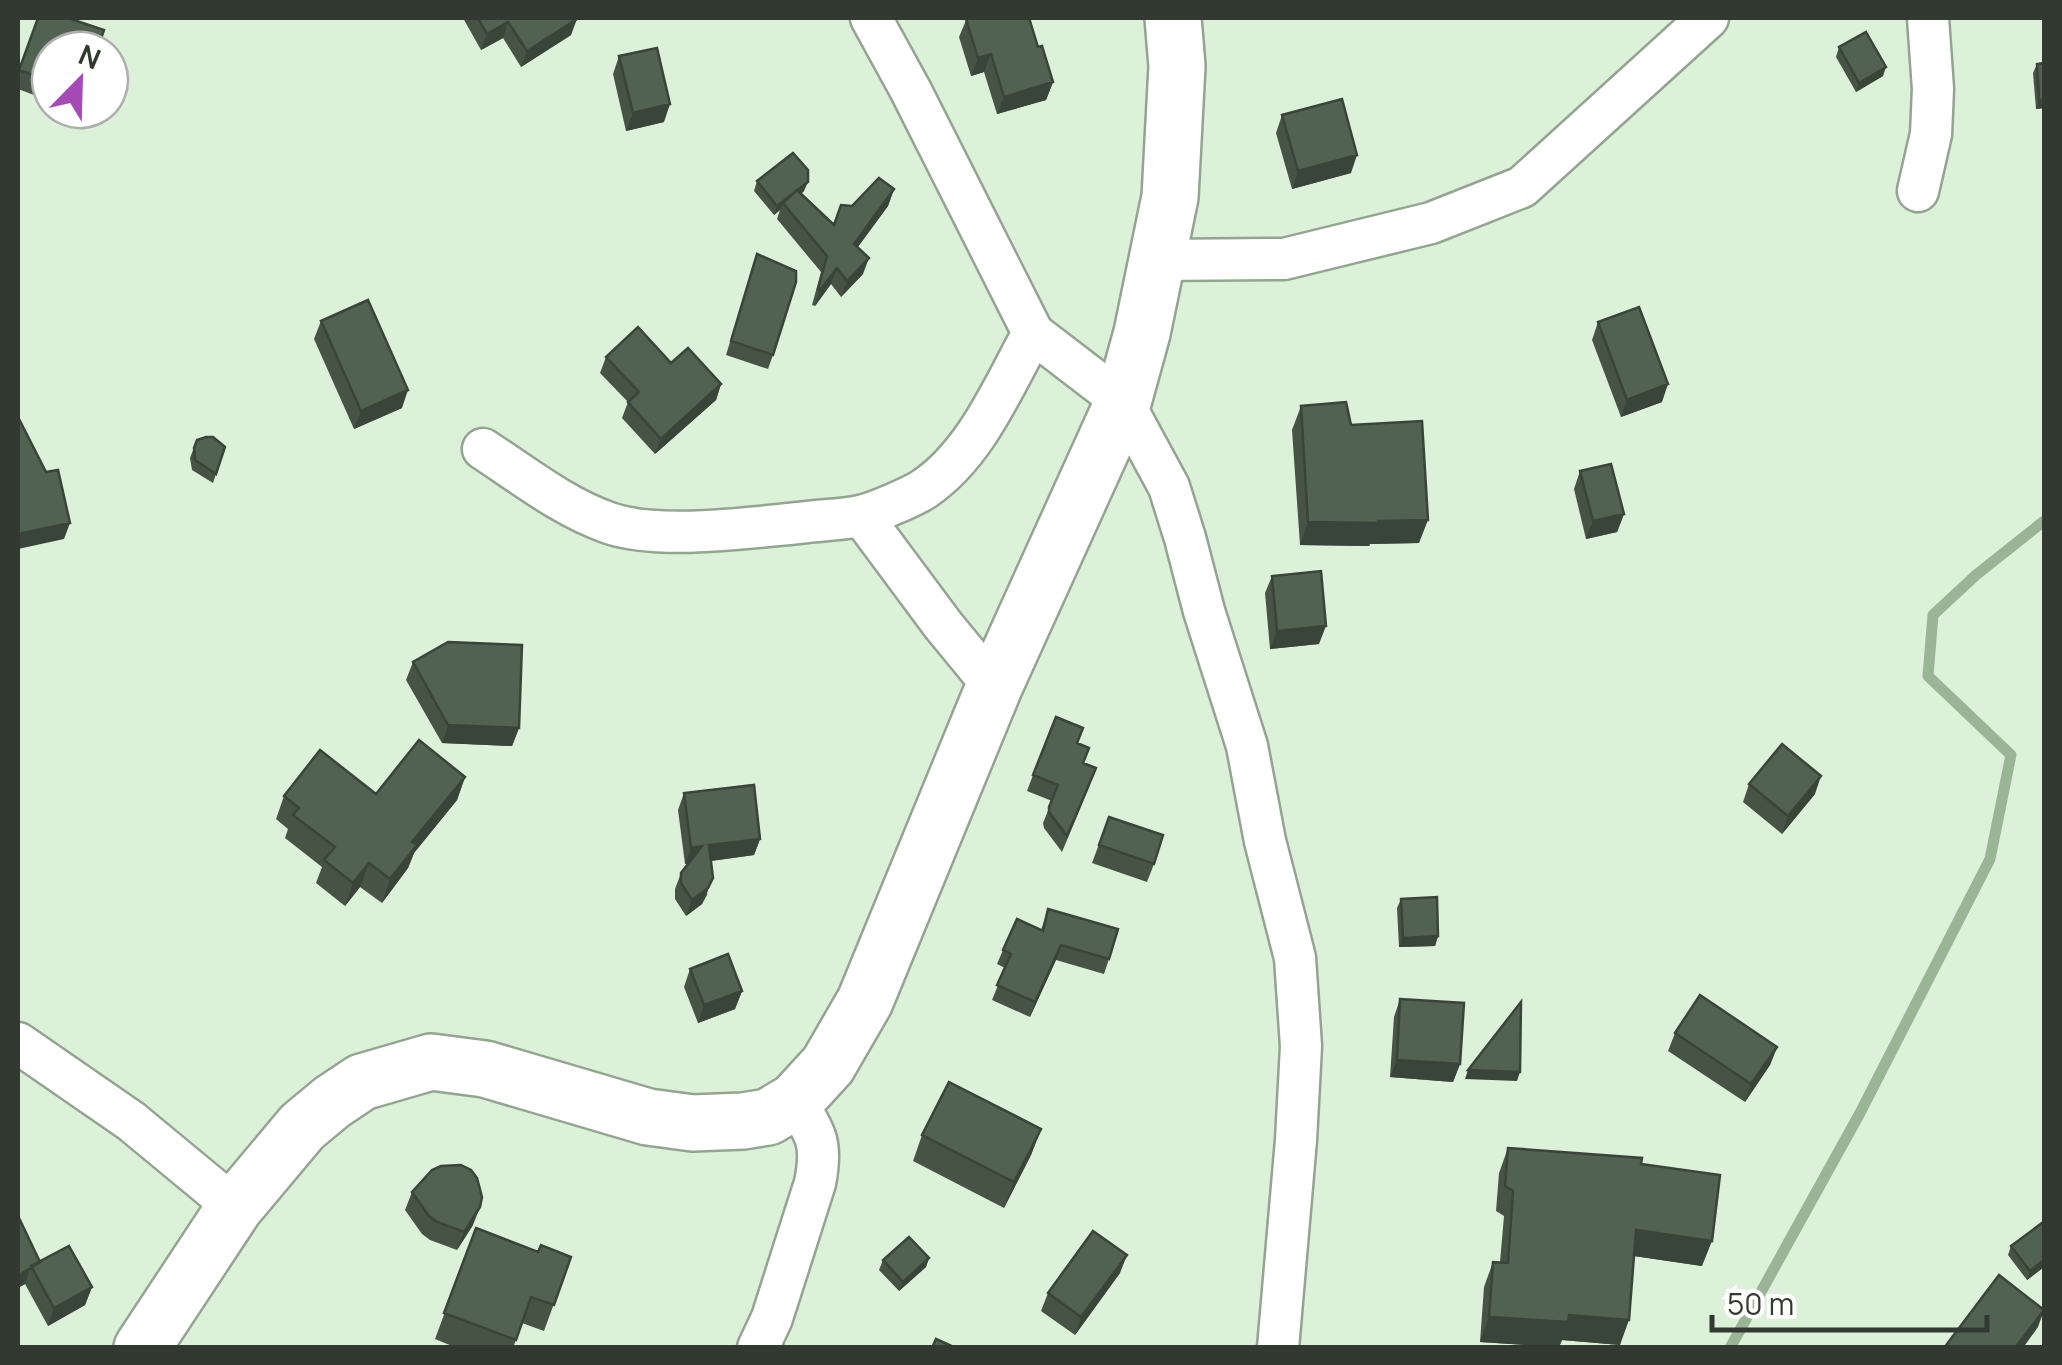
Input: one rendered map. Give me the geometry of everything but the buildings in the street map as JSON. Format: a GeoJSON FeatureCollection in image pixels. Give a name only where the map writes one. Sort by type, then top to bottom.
{"type":"FeatureCollection","features":[{"type":"Feature","properties":{"kind":"street"},"geometry":{"type":"LineString","coordinates":[[871,18],[912,91],[1033,334],[1123,402],[1169,487],[1185,538],[1246,746],[1295,958],[1301,1046],[1278,1348]]}},
{"type":"Feature","properties":{"kind":"street"},"geometry":{"type":"LineString","coordinates":[[142,1348],[235,1207],[302,1127],[362,1082],[432,1062],[485,1068],[648,1117],[693,1123],[768,1116],[795,1100],[828,1065],[865,1002],[994,687],[1123,402],[1142,333],[1170,197],[1177,66],[1173,18]]}},
{"type":"Feature","properties":{"kind":"street"},"geometry":{"type":"LineString","coordinates":[[1158,260],[1284,260],[1432,223],[1522,188],[1708,18]]}},
{"type":"Feature","properties":{"kind":"street"},"geometry":{"type":"LineString","coordinates":[[1918,191],[1930,134],[1933,89],[1928,18]]}},
{"type":"Feature","properties":{"kind":"street"},"geometry":{"type":"LineString","coordinates":[[483,450],[558,498],[612,524],[699,531],[862,516],[923,490],[952,464],[993,406],[1033,334]]}},
{"type":"Feature","properties":{"kind":"street"},"geometry":{"type":"LineString","coordinates":[[862,516],[994,687]]}},
{"type":"Feature","properties":{"kind":"street"},"geometry":{"type":"LineString","coordinates":[[18,1044],[131,1121],[235,1207]]}},
{"type":"Feature","properties":{"kind":"street"},"geometry":{"type":"LineString","coordinates":[[758,1348],[793,1253],[820,1151],[795,1100]]}},
{"type":"Feature","properties":{"kind":"waterway"},"geometry":{"type":"LineString","coordinates":[[1730,1348],[1860,1113],[1990,859],[2011,755],[1928,676],[1933,615],[2044,521]]}}]}
